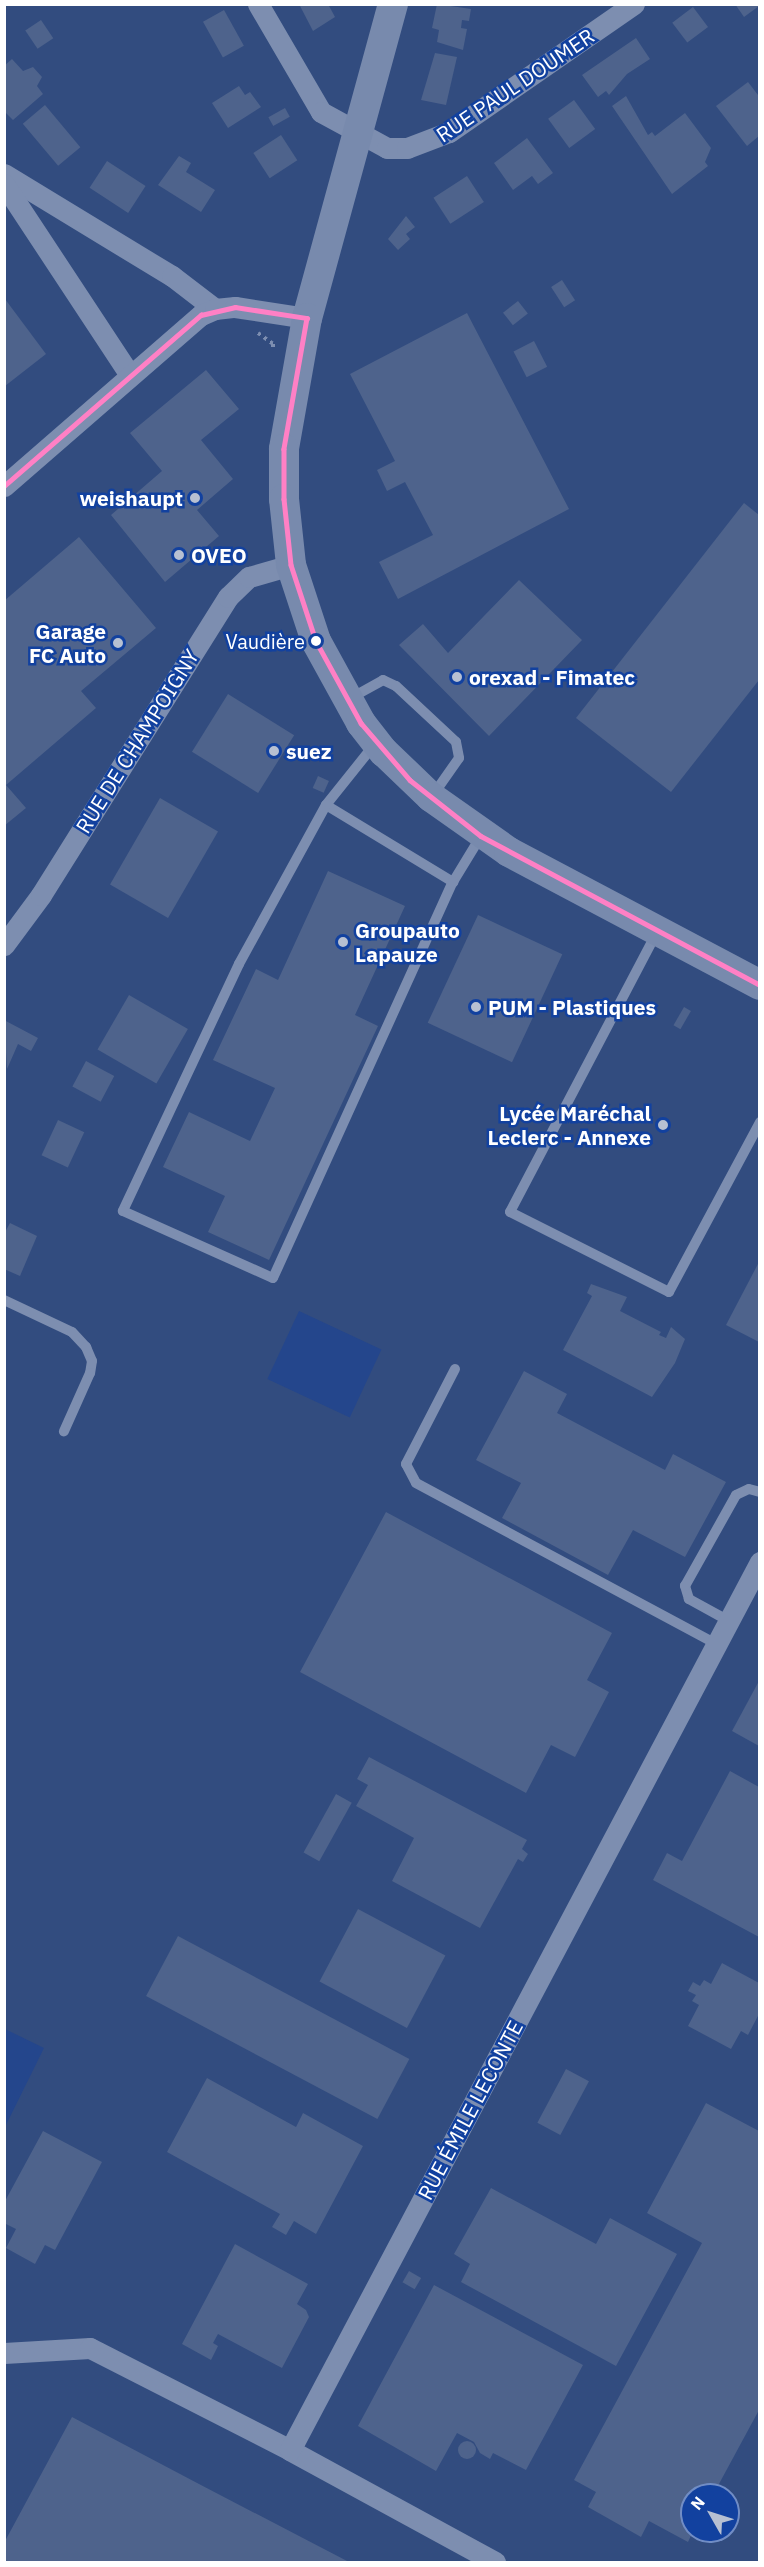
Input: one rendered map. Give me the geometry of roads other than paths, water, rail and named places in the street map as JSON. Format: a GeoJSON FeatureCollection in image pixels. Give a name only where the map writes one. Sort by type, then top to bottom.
{"type":"FeatureCollection","features":[{"type":"Feature","properties":{"kind":"street","name":"RUE PAUL DOUMER"},"geometry":{"type":"LineString","coordinates":[[258,4],[315,105],[387,148],[426,144],[633,4]]}},
{"type":"Feature","properties":{"kind":"street"},"geometry":{"type":"LineString","coordinates":[[393,4],[307,318],[284,449],[284,500],[291,565],[316,641],[347,700],[376,742],[430,798],[481,836],[759,985]]}},
{"type":"Feature","properties":{"kind":"street"},"geometry":{"type":"LineString","coordinates":[[4,174],[172,276],[214,309]]}},
{"type":"Feature","properties":{"kind":"street"},"geometry":{"type":"LineString","coordinates":[[4,184],[130,375]]}},
{"type":"Feature","properties":{"kind":"street"},"geometry":{"type":"LineString","coordinates":[[4,486],[183,328],[214,309],[235,307],[307,318]]}},
{"type":"Feature","properties":{"kind":"street","name":"RUE DE CHAMPOIGNY"},"geometry":{"type":"LineString","coordinates":[[4,945],[41,895],[228,597],[249,578],[291,565]]}},
{"type":"Feature","properties":{"kind":"street","name":"RUE ÉMILE LECONTE"},"geometry":{"type":"LineString","coordinates":[[290,2450],[759,1563]]}},
{"type":"Feature","properties":{"kind":"street"},"geometry":{"type":"LineString","coordinates":[[4,2353],[90,2348],[290,2450],[495,2562]]}},
{"type":"Feature","properties":{"kind":"lane"},"geometry":{"type":"LineString","coordinates":[[347,700],[383,680],[396,686],[456,742],[459,758],[430,798]]}},
{"type":"Feature","properties":{"kind":"lane"},"geometry":{"type":"LineString","coordinates":[[376,742],[326,805],[238,964],[123,1210],[273,1278],[453,882],[481,836]]}},
{"type":"Feature","properties":{"kind":"lane"},"geometry":{"type":"LineString","coordinates":[[326,805],[453,882]]}},
{"type":"Feature","properties":{"kind":"lane"},"geometry":{"type":"LineString","coordinates":[[658,931],[510,1212],[669,1292],[759,1122]]}},
{"type":"Feature","properties":{"kind":"lane"},"geometry":{"type":"LineString","coordinates":[[4,1300],[72,1332],[86,1347],[92,1361],[90,1373],[64,1431]]}},
{"type":"Feature","properties":{"kind":"lane"},"geometry":{"type":"LineString","coordinates":[[455,1369],[406,1464],[416,1484],[716,1644]]}},
{"type":"Feature","properties":{"kind":"lane"},"geometry":{"type":"LineString","coordinates":[[729,1621],[688,1599],[685,1586],[736,1495],[749,1489],[759,1492]]}},
{"type":"Feature","properties":{"kind":"water"},"geometry":{"type":"Polygon","coordinates":[[[299,1311],[381,1349],[350,1417],[267,1379],[299,1311]]]}},
{"type":"Feature","properties":{"kind":"water"},"geometry":{"type":"Polygon","coordinates":[[[5,2029],[44,2048],[5,2127],[5,2029]]]}},
{"type":"Feature","properties":{"kind":"place","name":"weishaupt"},"geometry":{"type":"Point","coordinates":[195,498]}},
{"type":"Feature","properties":{"kind":"place","name":"OVEO"},"geometry":{"type":"Point","coordinates":[179,555]}},
{"type":"Feature","properties":{"kind":"place","name":"Vaudière"},"geometry":{"type":"Point","coordinates":[316,641]}},
{"type":"Feature","properties":{"kind":"place","name":"Garage FC Auto"},"geometry":{"type":"Point","coordinates":[118,643]}},
{"type":"Feature","properties":{"kind":"place","name":"orexad - Fimatec"},"geometry":{"type":"Point","coordinates":[457,677]}},
{"type":"Feature","properties":{"kind":"place","name":"suez"},"geometry":{"type":"Point","coordinates":[274,751]}},
{"type":"Feature","properties":{"kind":"place","name":"Groupauto Lapauze"},"geometry":{"type":"Point","coordinates":[343,942]}},
{"type":"Feature","properties":{"kind":"place","name":"PUM - Plastiques"},"geometry":{"type":"Point","coordinates":[476,1007]}},
{"type":"Feature","properties":{"kind":"place","name":"Lycée Maréchal Leclerc - Annexe"},"geometry":{"type":"Point","coordinates":[663,1125]}}]}
